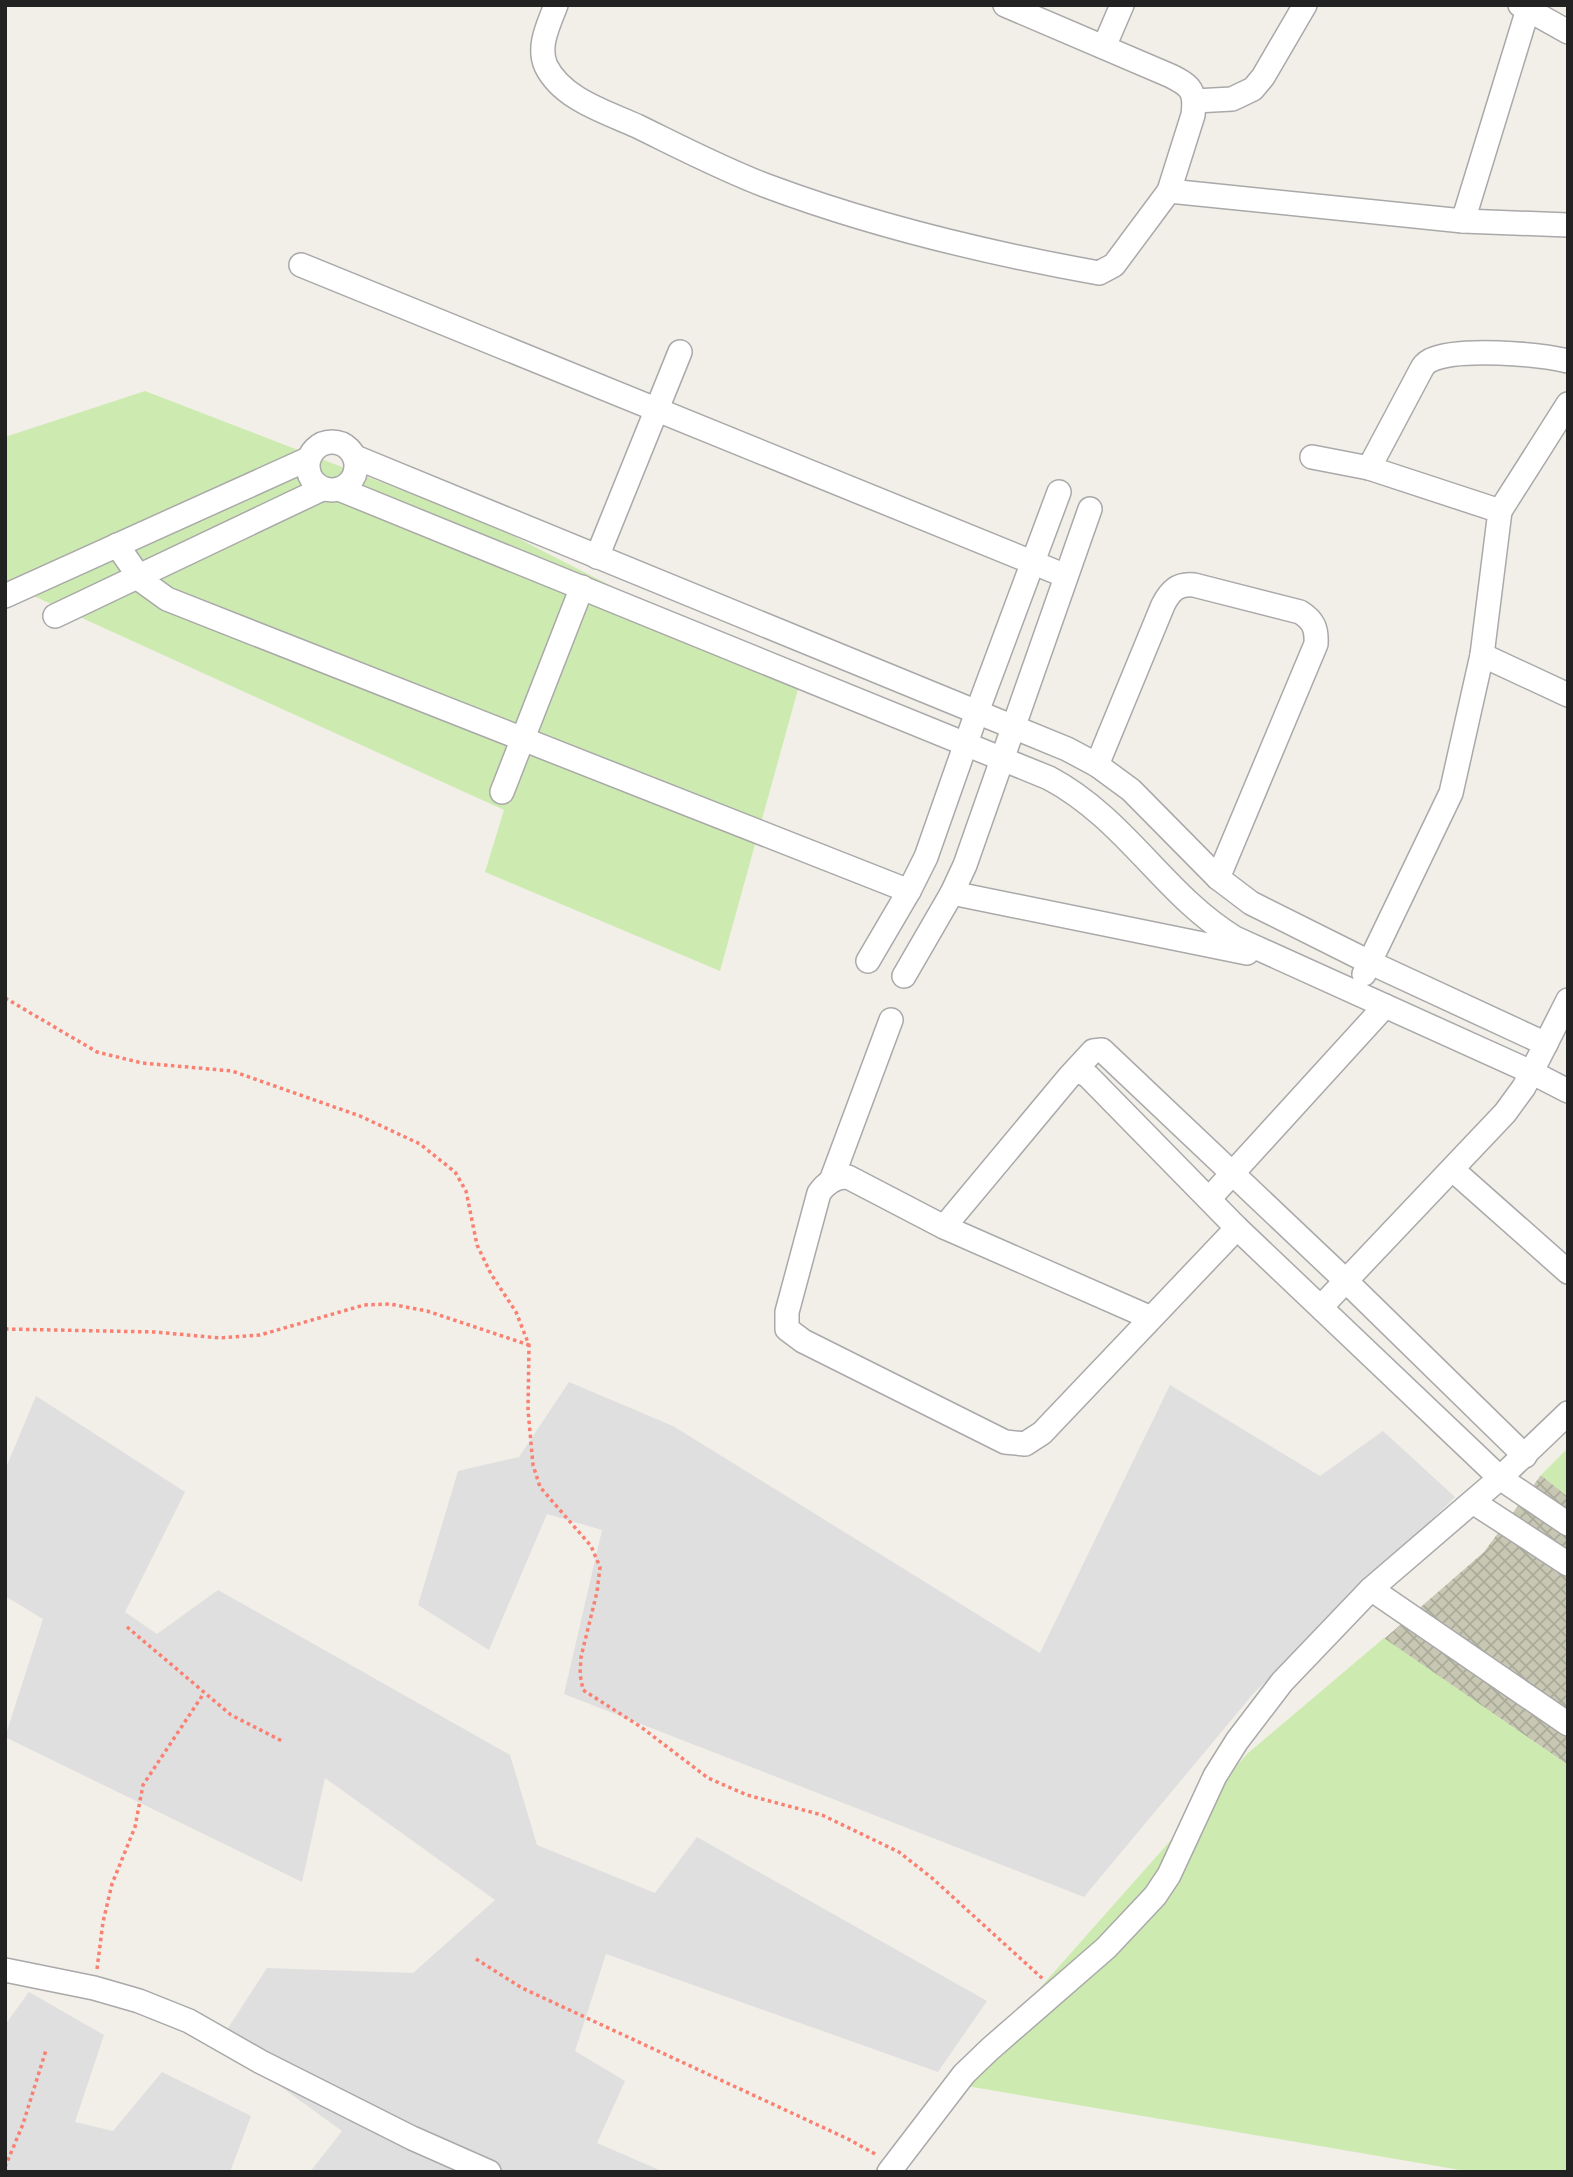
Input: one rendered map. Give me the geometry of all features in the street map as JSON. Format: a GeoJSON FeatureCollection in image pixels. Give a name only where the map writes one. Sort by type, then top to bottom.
{"type":"FeatureCollection","features":[{"type":"Feature","properties":{"kind":"street"},"geometry":{"type":"LineString","coordinates":[[556,5],[545,36],[544,63],[566,90],[724,168],[821,205],[964,246],[1099,273],[1115,265],[1169,191],[1195,101],[1187,84],[1005,5]]}},
{"type":"Feature","properties":{"kind":"street"},"geometry":{"type":"LineString","coordinates":[[1104,47],[1122,5]]}},
{"type":"Feature","properties":{"kind":"street"},"geometry":{"type":"LineString","coordinates":[[1195,101],[1232,99],[1253,89],[1263,77],[1305,5]]}},
{"type":"Feature","properties":{"kind":"street"},"geometry":{"type":"LineString","coordinates":[[1463,221],[1524,7],[1568,32]]}},
{"type":"Feature","properties":{"kind":"street"},"geometry":{"type":"LineString","coordinates":[[1169,191],[1463,221],[1568,225]]}},
{"type":"Feature","properties":{"kind":"street"},"geometry":{"type":"LineString","coordinates":[[301,265],[1066,576]]}},
{"type":"Feature","properties":{"kind":"street"},"geometry":{"type":"LineString","coordinates":[[597,556],[680,352]]}},
{"type":"Feature","properties":{"kind":"street"},"geometry":{"type":"LineString","coordinates":[[1369,468],[1425,363],[1433,359],[1472,353],[1552,357],[1568,361]]}},
{"type":"Feature","properties":{"kind":"street"},"geometry":{"type":"LineString","coordinates":[[1355,992],[1451,793],[1482,655],[1500,511],[1568,404]]}},
{"type":"Feature","properties":{"kind":"street"},"geometry":{"type":"LineString","coordinates":[[55,616],[139,576],[331,489],[352,480],[355,457],[351,449],[343,444],[326,441],[312,451],[308,459],[310,477],[331,489],[582,587],[1049,778],[1087,801],[1107,818],[1182,895],[1212,923],[1235,938],[1568,1091]]}},
{"type":"Feature","properties":{"kind":"street"},"geometry":{"type":"LineString","coordinates":[[355,457],[1067,749],[1097,765],[1131,790],[1213,874],[1237,894],[1370,962],[1546,1044]]}},
{"type":"Feature","properties":{"kind":"street"},"geometry":{"type":"LineString","coordinates":[[1311,457],[1369,468],[1500,511]]}},
{"type":"Feature","properties":{"kind":"street"},"geometry":{"type":"LineString","coordinates":[[5,596],[308,459]]}},
{"type":"Feature","properties":{"kind":"street"},"geometry":{"type":"LineString","coordinates":[[868,961],[909,891],[933,840],[977,712],[1059,492]]}},
{"type":"Feature","properties":{"kind":"street"},"geometry":{"type":"LineString","coordinates":[[904,976],[965,865],[1090,509]]}},
{"type":"Feature","properties":{"kind":"street"},"geometry":{"type":"LineString","coordinates":[[117,545],[150,588],[167,599],[909,891]]}},
{"type":"Feature","properties":{"kind":"street"},"geometry":{"type":"LineString","coordinates":[[79,563],[95,597]]}},
{"type":"Feature","properties":{"kind":"street"},"geometry":{"type":"LineString","coordinates":[[1097,765],[1163,605],[1175,589],[1194,585],[1300,612],[1314,625],[1316,644],[1213,874],[1182,895]]}},
{"type":"Feature","properties":{"kind":"street"},"geometry":{"type":"LineString","coordinates":[[502,792],[582,587]]}},
{"type":"Feature","properties":{"kind":"street"},"geometry":{"type":"LineString","coordinates":[[1482,655],[1568,695]]}},
{"type":"Feature","properties":{"kind":"street"},"geometry":{"type":"LineString","coordinates":[[952,893],[1276,958]]}},
{"type":"Feature","properties":{"kind":"street"},"geometry":{"type":"LineString","coordinates":[[1212,923],[1237,894]]}},
{"type":"Feature","properties":{"kind":"street"},"geometry":{"type":"LineString","coordinates":[[1321,1307],[1510,1107],[1568,1000]]}},
{"type":"Feature","properties":{"kind":"street"},"geometry":{"type":"LineString","coordinates":[[1209,1199],[1385,1006]]}},
{"type":"Feature","properties":{"kind":"street"},"geometry":{"type":"LineString","coordinates":[[831,1181],[891,1020]]}},
{"type":"Feature","properties":{"kind":"street"},"geometry":{"type":"LineString","coordinates":[[944,1227],[1069,1077],[1093,1051],[1099,1049],[1106,1052],[1346,1280],[1525,1456]]}},
{"type":"Feature","properties":{"kind":"street"},"geometry":{"type":"LineString","coordinates":[[1102,1090],[1122,1067]]}},
{"type":"Feature","properties":{"kind":"street"},"geometry":{"type":"LineString","coordinates":[[1077,1070],[1085,1073],[1237,1228],[1500,1478],[1568,1524]]}},
{"type":"Feature","properties":{"kind":"street"},"geometry":{"type":"LineString","coordinates":[[1453,1170],[1568,1272]]}},
{"type":"Feature","properties":{"kind":"street"},"geometry":{"type":"LineString","coordinates":[[1151,1318],[944,1227],[853,1178],[840,1177],[824,1185],[819,1193],[787,1312],[787,1329],[803,1341],[1005,1441],[1025,1444],[1042,1433],[1237,1228]]}},
{"type":"Feature","properties":{"kind":"street"},"geometry":{"type":"LineString","coordinates":[[891,2168],[964,2074],[1106,1948],[1155,1896],[1169,1875],[1215,1776],[1237,1741],[1282,1682],[1371,1588],[1474,1502],[1568,1413]]}},
{"type":"Feature","properties":{"kind":"street"},"geometry":{"type":"LineString","coordinates":[[1474,1502],[1568,1564]]}},
{"type":"Feature","properties":{"kind":"street"},"geometry":{"type":"LineString","coordinates":[[1371,1588],[1568,1724]]}},
{"type":"Feature","properties":{"kind":"street"},"geometry":{"type":"LineString","coordinates":[[5,1970],[94,1988],[139,2001],[189,2021],[261,2062],[412,2138],[489,2172]]}},
{"type":"Feature","properties":{"kind":"path"},"geometry":{"type":"LineString","coordinates":[[5,998],[97,1052],[142,1063],[232,1070],[360,1116],[420,1144],[455,1172],[467,1191],[477,1245],[491,1274],[516,1312],[529,1345],[528,1410],[533,1465],[540,1487],[591,1546],[600,1567],[597,1592],[581,1657],[583,1690],[641,1727],[708,1778],[747,1795],[822,1815],[899,1852],[932,1878],[1057,1992]]}},
{"type":"Feature","properties":{"kind":"path"},"geometry":{"type":"LineString","coordinates":[[5,1329],[155,1332],[220,1338],[260,1335],[364,1305],[390,1304],[427,1311],[529,1345]]}},
{"type":"Feature","properties":{"kind":"path"},"geometry":{"type":"LineString","coordinates":[[127,1627],[231,1715],[282,1741]]}},
{"type":"Feature","properties":{"kind":"path"},"geometry":{"type":"LineString","coordinates":[[94,1988],[103,1922],[112,1884],[135,1828],[143,1786],[204,1693]]}},
{"type":"Feature","properties":{"kind":"path"},"geometry":{"type":"LineString","coordinates":[[476,1959],[522,1988],[848,2139],[891,2168]]}},
{"type":"Feature","properties":{"kind":"path"},"geometry":{"type":"LineString","coordinates":[[5,2167],[23,2124],[46,2050]]}},
{"type":"Feature","properties":{"kind":"shaded area"},"geometry":{"type":"Polygon","coordinates":[[[569,1382],[673,1426],[1040,1653],[1170,1385],[1320,1476],[1383,1431],[1455,1497],[1253,1694],[1084,1897],[564,1694],[602,1530],[547,1514],[489,1650],[418,1605],[458,1471],[519,1457],[569,1382]]]}},
{"type":"Feature","properties":{"kind":"shaded area"},"geometry":{"type":"Polygon","coordinates":[[[36,1396],[185,1492],[125,1612],[157,1634],[218,1590],[510,1755],[537,1845],[655,1893],[697,1837],[987,2001],[938,2072],[606,1954],[575,2051],[625,2081],[597,2143],[664,2172],[310,2172],[342,2131],[219,2042],[267,1968],[413,1973],[495,1900],[325,1778],[302,1882],[5,1737],[43,1619],[5,1596],[5,1470],[36,1396]]]}},
{"type":"Feature","properties":{"kind":"shaded area"},"geometry":{"type":"Polygon","coordinates":[[[1541,1475],[1568,1497],[1568,1765],[1384,1639],[1484,1552],[1541,1475]]]}},
{"type":"Feature","properties":{"kind":"shaded area"},"geometry":{"type":"Polygon","coordinates":[[[29,1992],[104,2035],[75,2122],[113,2131],[162,2072],[251,2116],[230,2172],[5,2172],[5,2025],[29,1992]]]}},
{"type":"Feature","properties":{"kind":"green space"},"geometry":{"type":"Polygon","coordinates":[[[145,391],[492,525],[800,682],[720,971],[485,872],[504,810],[5,583],[5,437],[145,391]]]}},
{"type":"Feature","properties":{"kind":"green space"},"geometry":{"type":"Polygon","coordinates":[[[1568,1448],[1568,1497],[1541,1475],[1568,1448]]]}},
{"type":"Feature","properties":{"kind":"green space"},"geometry":{"type":"Polygon","coordinates":[[[1384,1638],[1568,1765],[1568,2172],[1472,2172],[955,2084],[1248,1753],[1384,1638]]]}}]}
